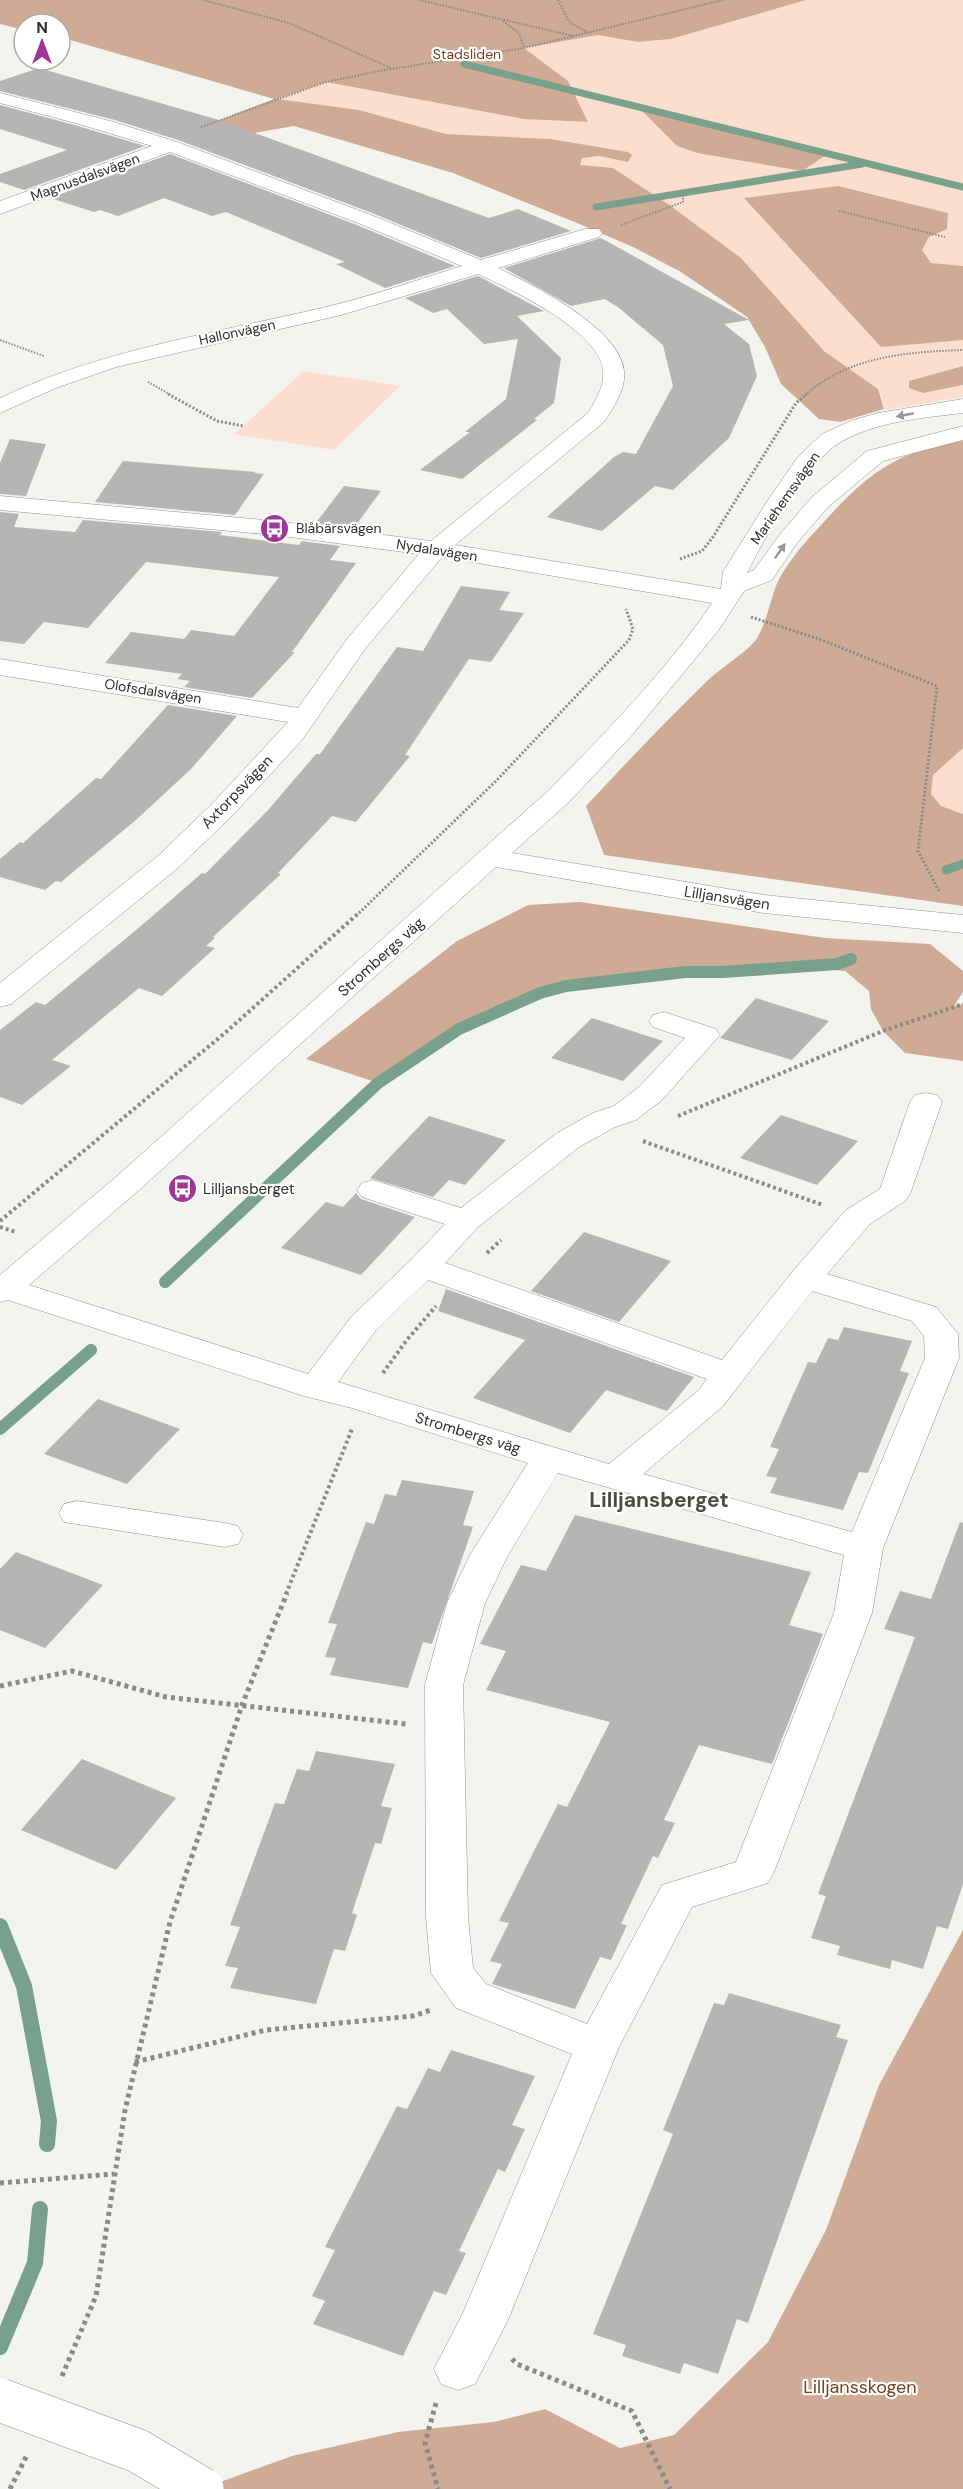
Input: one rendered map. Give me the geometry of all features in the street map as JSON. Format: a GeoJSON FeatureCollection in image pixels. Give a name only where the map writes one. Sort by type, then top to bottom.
{"type":"FeatureCollection","features":[{"type":"Feature","properties":{"kind":"street"},"geometry":{"type":"LineString","coordinates":[[0,98],[170,146],[435,246],[550,302],[597,336],[612,361],[614,376],[608,398],[596,417],[436,549]]}},
{"type":"Feature","properties":{"kind":"street","name":"Magnusdalsvägen"},"geometry":{"type":"LineString","coordinates":[[0,208],[170,146]]}},
{"type":"Feature","properties":{"kind":"street","name":"Hallonvägen"},"geometry":{"type":"LineString","coordinates":[[0,406],[48,383],[110,362],[334,310],[592,233]]}},
{"type":"Feature","properties":{"kind":"street","name":"Mariehemsvägen"},"geometry":{"type":"LineString","coordinates":[[729,597],[735,572],[782,497],[816,451],[830,439],[875,422],[963,406]]}},
{"type":"Feature","properties":{"kind":"street","name":"Mariehemsvägen"},"geometry":{"type":"LineString","coordinates":[[729,597],[763,575],[789,538],[820,502],[868,461],[896,449],[963,433]]}},
{"type":"Feature","properties":{"kind":"street","name":"Nydalavägen"},"geometry":{"type":"LineString","coordinates":[[0,503],[275,528],[436,549],[729,597]]}},
{"type":"Feature","properties":{"kind":"street","name":"Axtorpsvägen"},"geometry":{"type":"LineString","coordinates":[[0,998],[169,861],[256,775],[305,717],[356,645],[436,549]]}},
{"type":"Feature","properties":{"kind":"street","name":"Strombergs väg"},"geometry":{"type":"LineString","coordinates":[[2,1290],[127,1184],[559,796],[623,729],[709,626],[729,597]]}},
{"type":"Feature","properties":{"kind":"street","name":"Olofsdalsvägen"},"geometry":{"type":"LineString","coordinates":[[0,667],[305,717]]}},
{"type":"Feature","properties":{"kind":"street","name":"Lilljansvägen"},"geometry":{"type":"LineString","coordinates":[[492,858],[764,904],[959,924]]}},
{"type":"Feature","properties":{"kind":"street"},"geometry":{"type":"LineString","coordinates":[[316,1388],[364,1323],[423,1267],[466,1220],[568,1140],[604,1120],[625,1113],[650,1094],[705,1035],[664,1021]]}},
{"type":"Feature","properties":{"kind":"street"},"geometry":{"type":"LineString","coordinates":[[615,1478],[711,1398],[805,1278],[858,1217],[894,1194],[926,1102]]}},
{"type":"Feature","properties":{"kind":"street"},"geometry":{"type":"LineString","coordinates":[[373,1190],[466,1220]]}},
{"type":"Feature","properties":{"kind":"street"},"geometry":{"type":"LineString","coordinates":[[423,1267],[729,1375]]}},
{"type":"Feature","properties":{"kind":"street"},"geometry":{"type":"LineString","coordinates":[[458,2369],[484,2320],[597,2046],[677,1896],[753,1872],[853,1613],[864,1548],[942,1358],[941,1334],[924,1314],[805,1278]]}},
{"type":"Feature","properties":{"kind":"street","name":"Strombergs väg"},"geometry":{"type":"LineString","coordinates":[[2,1290],[615,1478],[864,1548]]}},
{"type":"Feature","properties":{"kind":"street"},"geometry":{"type":"LineString","coordinates":[[549,1458],[489,1555],[466,1603],[444,1685],[447,1917],[452,1973],[471,1996],[597,2046]]}},
{"type":"Feature","properties":{"kind":"street"},"geometry":{"type":"LineString","coordinates":[[77,1513],[225,1535]]}},
{"type":"Feature","properties":{"kind":"street"},"geometry":{"type":"LineString","coordinates":[[0,2400],[138,2451],[202,2489]]}},
{"type":"Feature","properties":{"kind":"path"},"geometry":{"type":"LineString","coordinates":[[203,0],[289,23],[392,69]]}},
{"type":"Feature","properties":{"kind":"path"},"geometry":{"type":"LineString","coordinates":[[419,0],[576,36]]}},
{"type":"Feature","properties":{"kind":"path"},"geometry":{"type":"LineString","coordinates":[[558,0],[570,23],[589,33]]}},
{"type":"Feature","properties":{"kind":"path"},"geometry":{"type":"LineString","coordinates":[[170,146],[194,130],[326,82],[524,48],[723,0]]}},
{"type":"Feature","properties":{"kind":"path"},"geometry":{"type":"LineString","coordinates":[[500,19],[519,33],[524,48]]}},
{"type":"Feature","properties":{"kind":"path"},"geometry":{"type":"LineString","coordinates":[[592,233],[665,210],[683,202],[684,193]]}},
{"type":"Feature","properties":{"kind":"path"},"geometry":{"type":"LineString","coordinates":[[839,211],[945,237]]}},
{"type":"Feature","properties":{"kind":"path"},"geometry":{"type":"LineString","coordinates":[[0,1221],[237,1021],[358,915],[565,710],[632,635],[632,624],[622,597],[629,582],[636,573],[645,568],[693,556],[702,551],[796,403],[812,386],[839,370],[873,358],[963,350]]}},
{"type":"Feature","properties":{"kind":"path"},"geometry":{"type":"LineString","coordinates":[[110,362],[217,421],[244,426]]}},
{"type":"Feature","properties":{"kind":"path"},"geometry":{"type":"LineString","coordinates":[[729,597],[819,639],[937,686],[918,851],[959,924]]}},
{"type":"Feature","properties":{"kind":"path"},"geometry":{"type":"LineString","coordinates":[[674,1118],[883,1031],[963,1004]]}},
{"type":"Feature","properties":{"kind":"path"},"geometry":{"type":"LineString","coordinates":[[604,1120],[630,1136],[858,1217]]}},
{"type":"Feature","properties":{"kind":"path"},"geometry":{"type":"LineString","coordinates":[[57,2386],[96,2296],[114,2175],[135,2062],[170,1922],[242,1705],[363,1400],[406,1341],[459,1280],[505,1235]]}},
{"type":"Feature","properties":{"kind":"path"},"geometry":{"type":"LineString","coordinates":[[0,1686],[72,1671],[166,1697],[445,1729]]}},
{"type":"Feature","properties":{"kind":"path"},"geometry":{"type":"LineString","coordinates":[[135,2062],[266,2030],[413,2016],[471,1996]]}},
{"type":"Feature","properties":{"kind":"path"},"geometry":{"type":"LineString","coordinates":[[0,2182],[114,2175]]}},
{"type":"Feature","properties":{"kind":"path"},"geometry":{"type":"LineString","coordinates":[[484,2320],[517,2364],[632,2410],[670,2489]]}},
{"type":"Feature","properties":{"kind":"path"},"geometry":{"type":"LineString","coordinates":[[438,2489],[425,2443],[436,2403],[458,2369]]}},
{"type":"Feature","properties":{"kind":"path"},"geometry":{"type":"LineString","coordinates":[[10,2489],[28,2452]]}},
{"type":"Feature","properties":{"kind":"shaded area"},"geometry":{"type":"Polygon","coordinates":[[[806,0],[963,0],[963,266],[931,263],[922,250],[929,237],[947,229],[948,213],[838,186],[937,341],[963,340],[963,366],[910,381],[923,393],[963,385],[963,397],[885,410],[878,389],[824,351],[741,258],[668,204],[613,168],[580,166],[582,158],[599,156],[628,162],[628,152],[551,139],[446,134],[359,110],[275,99],[326,82],[524,119],[588,122],[568,81],[524,48],[598,35],[638,42],[671,39],[806,0]],[[639,108],[677,146],[697,153],[802,171],[828,154],[639,108]]]}},
{"type":"Feature","properties":{"kind":"shaded area"},"geometry":{"type":"Polygon","coordinates":[[[304,371],[400,386],[334,450],[234,434],[304,371]]]}},
{"type":"Feature","properties":{"kind":"shaded area"},"geometry":{"type":"Polygon","coordinates":[[[963,748],[963,814],[941,806],[931,794],[933,775],[963,748]]]}},
{"type":"Feature","properties":{"kind":"green space","name":"Stadsliden"},"geometry":{"type":"Polygon","coordinates":[[[0,0],[806,0],[671,39],[638,42],[598,35],[524,48],[568,81],[588,122],[524,119],[326,82],[277,99],[359,110],[446,134],[551,139],[628,152],[632,155],[628,162],[599,156],[582,158],[580,165],[613,168],[668,204],[741,258],[824,351],[878,389],[884,409],[840,422],[819,419],[781,384],[765,347],[747,317],[681,272],[633,247],[453,173],[294,126],[231,137],[194,130],[274,99],[72,40],[72,12],[12,12],[12,27],[0,24],[0,0]]]}},
{"type":"Feature","properties":{"kind":"green space"},"geometry":{"type":"Polygon","coordinates":[[[638,107],[828,154],[802,171],[697,153],[677,146],[638,107]]]}},
{"type":"Feature","properties":{"kind":"green space"},"geometry":{"type":"Polygon","coordinates":[[[838,186],[948,213],[947,229],[929,237],[922,250],[931,263],[963,266],[963,340],[881,347],[744,198],[838,186]]]}},
{"type":"Feature","properties":{"kind":"green space"},"geometry":{"type":"Polygon","coordinates":[[[963,366],[963,385],[923,393],[909,388],[909,381],[963,366]]]}},
{"type":"Feature","properties":{"kind":"green space"},"geometry":{"type":"Polygon","coordinates":[[[963,440],[963,748],[933,775],[931,794],[941,806],[963,814],[963,906],[604,855],[586,806],[706,682],[755,641],[762,629],[778,581],[804,544],[838,506],[884,467],[919,451],[963,440]]]}},
{"type":"Feature","properties":{"kind":"green space"},"geometry":{"type":"Polygon","coordinates":[[[580,902],[825,938],[930,944],[963,971],[963,992],[954,1006],[963,1004],[963,1061],[905,1053],[883,1031],[871,1009],[869,991],[845,971],[800,967],[685,972],[566,986],[540,993],[459,1029],[378,1083],[306,1059],[457,941],[528,905],[580,902]]]}},
{"type":"Feature","properties":{"kind":"green space","name":"Lilljansskogen"},"geometry":{"type":"Polygon","coordinates":[[[963,1930],[963,2489],[201,2489],[292,2456],[398,2432],[494,2422],[545,2409],[620,2448],[674,2435],[768,2342],[826,2230],[879,2085],[963,1930]]]}},
{"type":"Feature","properties":{"kind":"building"},"geometry":{"type":"Polygon","coordinates":[[[27,72],[53,72],[219,120],[489,218],[518,209],[571,231],[481,258],[372,213],[178,140],[115,120],[0,91],[0,81],[27,72]]]}},
{"type":"Feature","properties":{"kind":"building"},"geometry":{"type":"Polygon","coordinates":[[[0,105],[145,146],[24,190],[0,182],[0,174],[67,150],[0,129],[0,105]]]}},
{"type":"Feature","properties":{"kind":"building"},"geometry":{"type":"Polygon","coordinates":[[[170,154],[357,225],[455,266],[385,288],[336,264],[345,262],[226,212],[212,216],[164,198],[118,216],[100,210],[94,212],[50,198],[170,154]]]}},
{"type":"Feature","properties":{"kind":"building"},"geometry":{"type":"Polygon","coordinates":[[[601,238],[749,320],[724,324],[749,344],[757,376],[729,438],[673,490],[655,486],[602,531],[547,517],[614,457],[623,452],[636,454],[673,386],[663,345],[605,299],[571,306],[504,268],[601,238]]]}},
{"type":"Feature","properties":{"kind":"building"},"geometry":{"type":"Polygon","coordinates":[[[478,276],[544,311],[517,316],[561,358],[554,403],[534,419],[537,420],[462,479],[420,470],[470,432],[465,432],[506,399],[518,339],[484,344],[447,309],[433,313],[405,298],[478,276]]]}},
{"type":"Feature","properties":{"kind":"building"},"geometry":{"type":"Polygon","coordinates":[[[10,439],[46,444],[26,496],[0,494],[0,463],[10,439]]]}},
{"type":"Feature","properties":{"kind":"building"},"geometry":{"type":"Polygon","coordinates":[[[123,461],[264,474],[235,515],[95,502],[123,461]]]}},
{"type":"Feature","properties":{"kind":"building"},"geometry":{"type":"Polygon","coordinates":[[[344,486],[381,491],[353,529],[315,524],[344,486]]]}},
{"type":"Feature","properties":{"kind":"building"},"geometry":{"type":"Polygon","coordinates":[[[0,512],[19,514],[14,527],[75,532],[83,520],[222,532],[220,535],[299,545],[302,541],[340,546],[330,560],[356,563],[292,652],[295,652],[252,698],[184,687],[190,681],[177,679],[182,674],[105,663],[131,632],[184,639],[191,630],[234,636],[279,577],[146,562],[88,628],[44,622],[24,644],[0,641],[0,512]]]}},
{"type":"Feature","properties":{"kind":"building"},"geometry":{"type":"Polygon","coordinates":[[[461,586],[510,592],[499,610],[524,613],[491,662],[469,659],[405,755],[410,756],[356,822],[332,816],[278,873],[281,874],[206,946],[215,948],[162,996],[139,988],[52,1060],[71,1066],[22,1105],[0,1097],[0,1030],[36,1002],[45,1005],[202,873],[205,874],[269,809],[316,754],[320,754],[397,647],[423,651],[461,586]]]}},
{"type":"Feature","properties":{"kind":"building"},"geometry":{"type":"Polygon","coordinates":[[[168,705],[237,716],[191,769],[136,820],[61,882],[56,881],[45,890],[0,877],[0,859],[20,842],[23,843],[96,778],[101,779],[168,705]]]}},
{"type":"Feature","properties":{"kind":"building"},"geometry":{"type":"Polygon","coordinates":[[[756,998],[829,1021],[792,1060],[720,1038],[756,998]]]}},
{"type":"Feature","properties":{"kind":"building"},"geometry":{"type":"Polygon","coordinates":[[[592,1018],[663,1041],[623,1081],[551,1058],[592,1018]]]}},
{"type":"Feature","properties":{"kind":"building"},"geometry":{"type":"Polygon","coordinates":[[[781,1115],[858,1141],[817,1185],[740,1158],[781,1115]]]}},
{"type":"Feature","properties":{"kind":"building"},"geometry":{"type":"Polygon","coordinates":[[[429,1116],[506,1140],[465,1185],[449,1180],[433,1197],[370,1178],[429,1116]]]}},
{"type":"Feature","properties":{"kind":"building"},"geometry":{"type":"Polygon","coordinates":[[[356,1193],[361,1199],[415,1217],[361,1275],[281,1248],[326,1202],[343,1207],[356,1193]]]}},
{"type":"Feature","properties":{"kind":"building"},"geometry":{"type":"Polygon","coordinates":[[[584,1232],[671,1261],[619,1322],[531,1291],[584,1232]]]}},
{"type":"Feature","properties":{"kind":"building"},"geometry":{"type":"Polygon","coordinates":[[[446,1289],[694,1377],[667,1411],[606,1390],[570,1433],[473,1398],[525,1340],[438,1311],[446,1289]]]}},
{"type":"Feature","properties":{"kind":"building"},"geometry":{"type":"Polygon","coordinates":[[[844,1327],[912,1341],[900,1371],[909,1373],[868,1473],[859,1472],[843,1510],[770,1493],[777,1478],[766,1476],[779,1449],[770,1447],[808,1362],[816,1363],[828,1338],[838,1340],[844,1327]]]}},
{"type":"Feature","properties":{"kind":"building"},"geometry":{"type":"Polygon","coordinates":[[[98,1399],[180,1429],[127,1484],[44,1454],[98,1399]]]}},
{"type":"Feature","properties":{"kind":"building"},"geometry":{"type":"Polygon","coordinates":[[[402,1480],[474,1491],[463,1525],[473,1527],[432,1644],[423,1642],[408,1688],[330,1675],[336,1658],[325,1657],[337,1624],[328,1623],[366,1522],[374,1524],[385,1494],[396,1496],[402,1480]]]}},
{"type":"Feature","properties":{"kind":"building"},"geometry":{"type":"Polygon","coordinates":[[[575,1515],[811,1572],[789,1625],[823,1634],[772,1764],[699,1745],[664,1820],[675,1823],[658,1858],[653,1856],[621,1924],[627,1925],[611,1960],[600,1957],[575,2009],[492,1984],[502,1964],[490,1961],[509,1923],[499,1921],[535,1849],[558,1804],[567,1807],[610,1722],[486,1690],[506,1651],[480,1644],[521,1565],[546,1571],[575,1515]]]}},
{"type":"Feature","properties":{"kind":"building"},"geometry":{"type":"Polygon","coordinates":[[[960,1522],[963,1523],[963,1884],[948,1929],[937,1926],[923,1969],[892,1960],[890,1969],[837,1955],[840,1946],[811,1938],[826,1896],[818,1894],[915,1637],[884,1629],[900,1591],[931,1599],[960,1522]]]}},
{"type":"Feature","properties":{"kind":"building"},"geometry":{"type":"Polygon","coordinates":[[[16,1552],[103,1585],[45,1648],[0,1630],[0,1569],[16,1552]]]}},
{"type":"Feature","properties":{"kind":"building"},"geometry":{"type":"Polygon","coordinates":[[[316,1751],[395,1764],[381,1806],[392,1808],[381,1844],[375,1843],[352,1913],[357,1915],[345,1951],[334,1949],[316,2004],[230,1988],[238,1968],[225,1966],[240,1927],[230,1925],[275,1803],[284,1804],[297,1769],[309,1771],[316,1751]]]}},
{"type":"Feature","properties":{"kind":"building"},"geometry":{"type":"Polygon","coordinates":[[[82,1759],[176,1798],[116,1870],[21,1830],[82,1759]]]}},
{"type":"Feature","properties":{"kind":"building"},"geometry":{"type":"Polygon","coordinates":[[[729,1993],[841,2025],[836,2037],[848,2040],[748,2323],[737,2319],[718,2374],[684,2363],[680,2374],[622,2356],[626,2345],[593,2334],[673,2134],[663,2130],[714,2003],[724,2005],[729,1993]]]}},
{"type":"Feature","properties":{"kind":"building"},"geometry":{"type":"Polygon","coordinates":[[[451,2050],[535,2076],[512,2125],[525,2129],[505,2172],[498,2169],[459,2251],[466,2253],[446,2295],[434,2291],[403,2356],[313,2324],[325,2301],[312,2296],[335,2250],[325,2247],[397,2106],[407,2109],[428,2068],[440,2072],[451,2050]]]}},
{"type":"Feature","properties":{"kind":"waterway"},"geometry":{"type":"LineString","coordinates":[[464,64],[963,187]]}},
{"type":"Feature","properties":{"kind":"waterway"},"geometry":{"type":"LineString","coordinates":[[596,207],[862,164]]}},
{"type":"Feature","properties":{"kind":"waterway"},"geometry":{"type":"LineString","coordinates":[[946,870],[963,864]]}},
{"type":"Feature","properties":{"kind":"waterway"},"geometry":{"type":"LineString","coordinates":[[165,1282],[378,1083],[459,1029],[540,993],[566,986],[685,972],[723,972],[837,964],[851,959]]}},
{"type":"Feature","properties":{"kind":"waterway"},"geometry":{"type":"LineString","coordinates":[[0,1429],[91,1350]]}},
{"type":"Feature","properties":{"kind":"waterway"},"geometry":{"type":"LineString","coordinates":[[0,1926],[24,1986],[49,2121],[47,2144]]}},
{"type":"Feature","properties":{"kind":"waterway"},"geometry":{"type":"LineString","coordinates":[[0,2347],[35,2263],[40,2209]]}},
{"type":"Feature","properties":{"kind":"place","name":"Blåbärsvägen"},"geometry":{"type":"Point","coordinates":[275,528]}},
{"type":"Feature","properties":{"kind":"place","name":"Lilljansberget"},"geometry":{"type":"Point","coordinates":[182,1189]}},
{"type":"Feature","properties":{"kind":"district","name":"Lilljansberget"},"geometry":{"type":"Point","coordinates":[659,1500]}}]}
